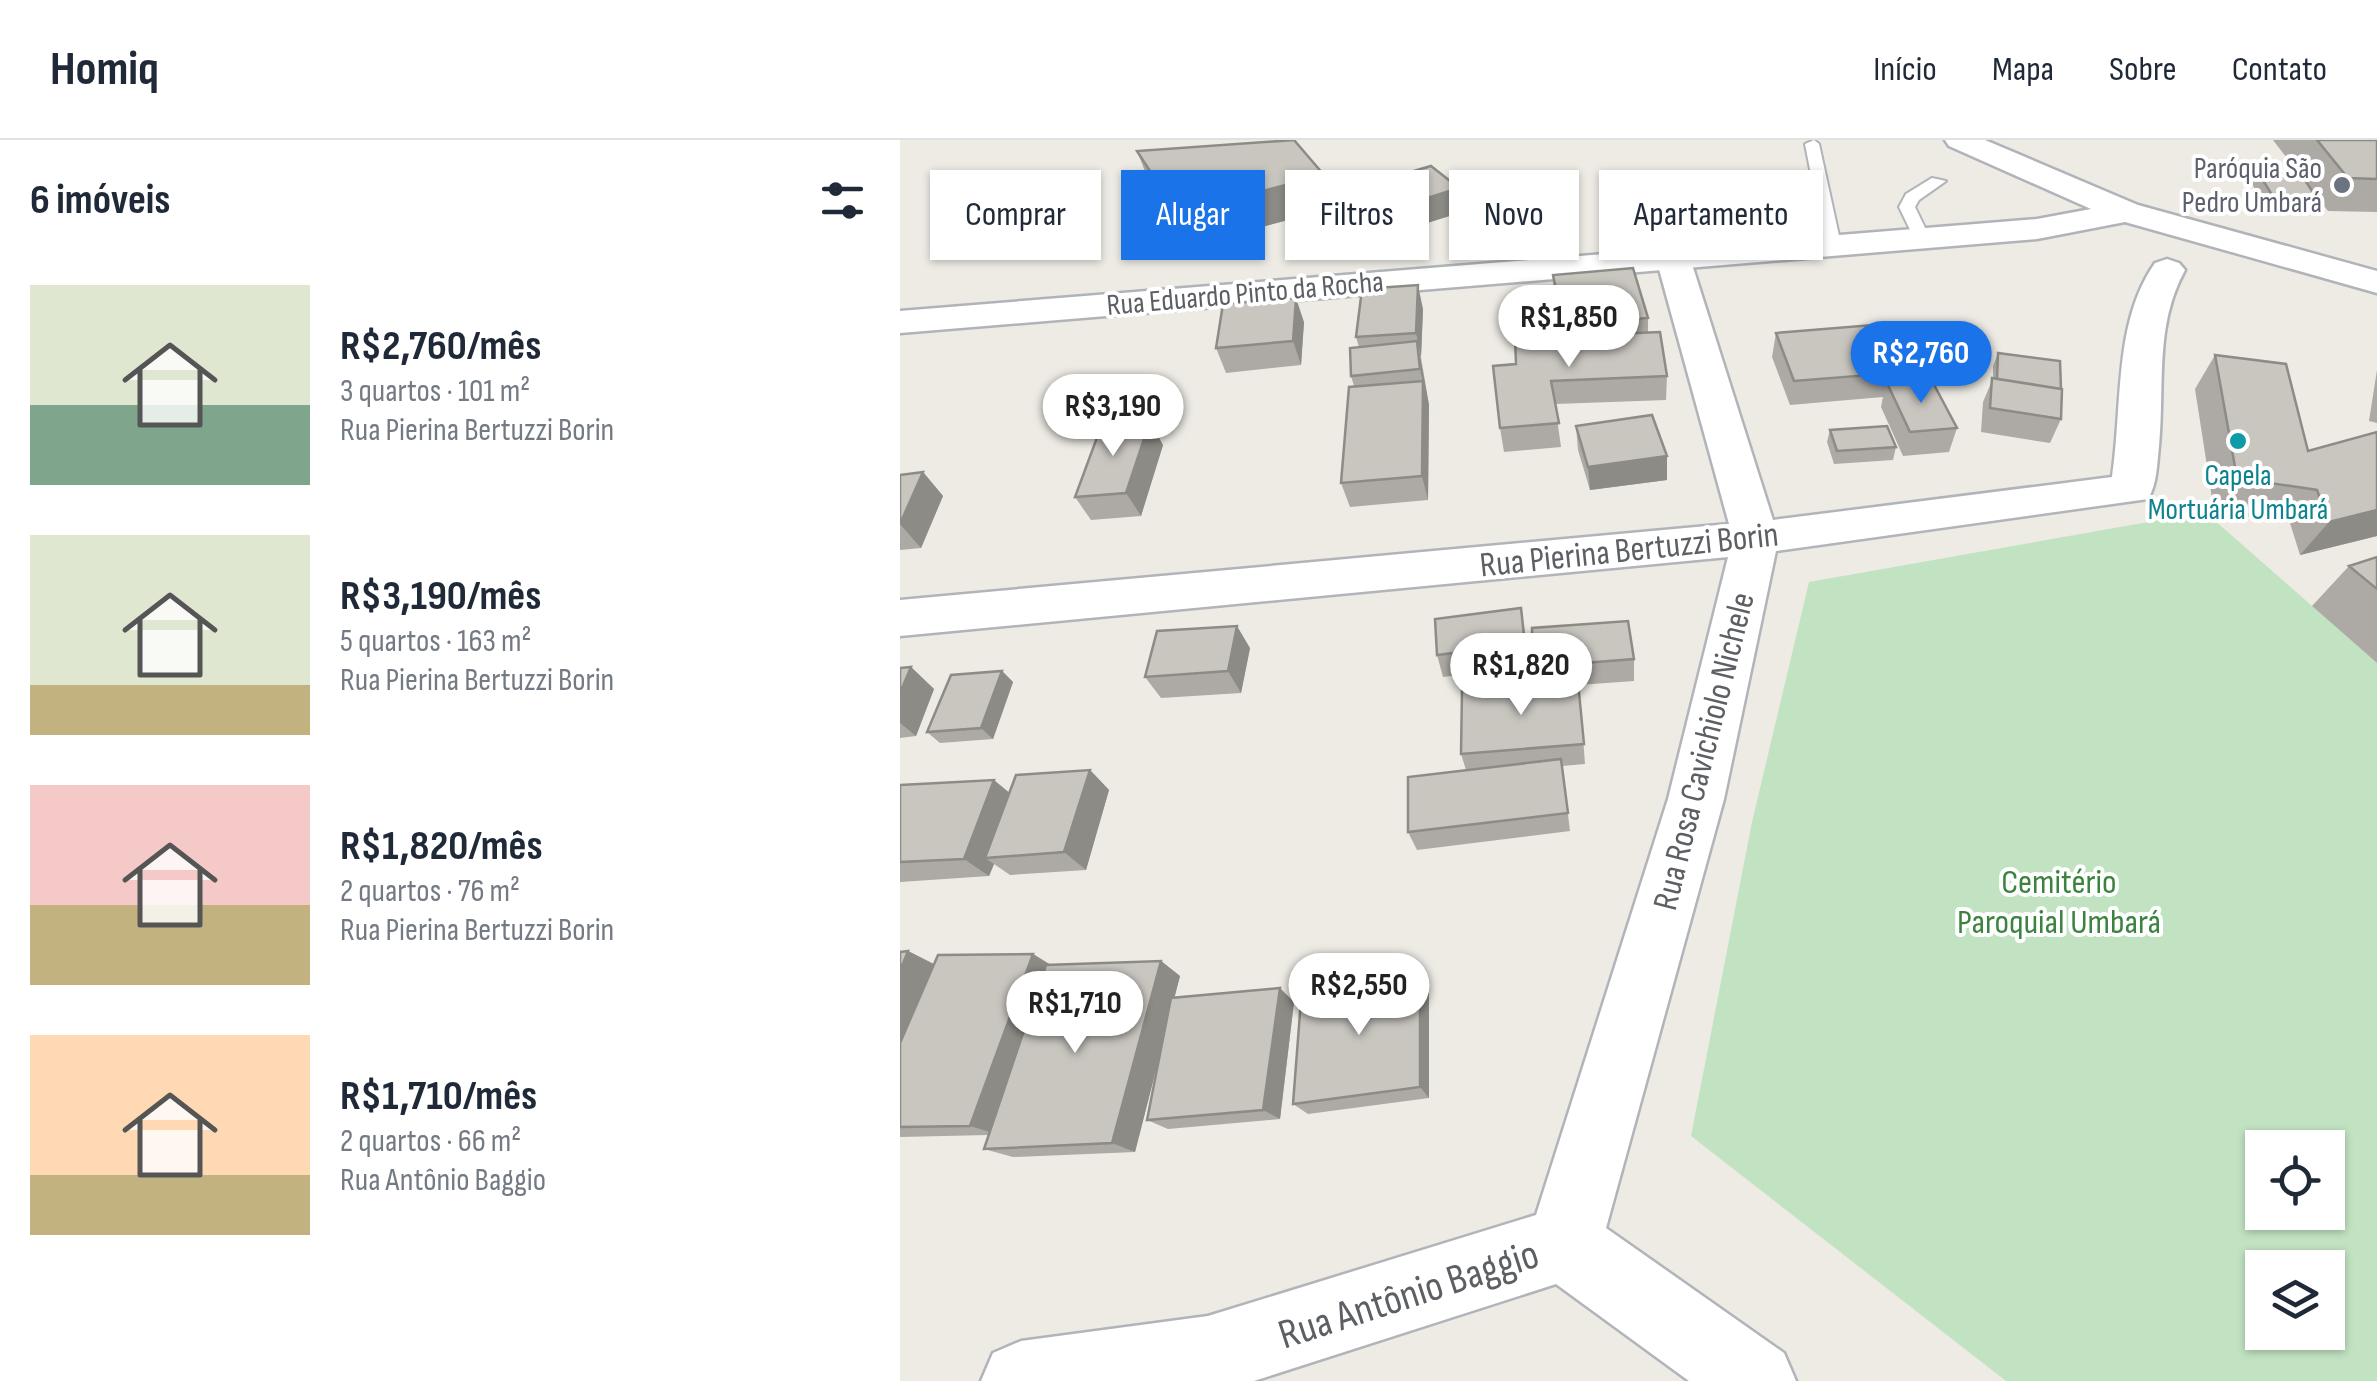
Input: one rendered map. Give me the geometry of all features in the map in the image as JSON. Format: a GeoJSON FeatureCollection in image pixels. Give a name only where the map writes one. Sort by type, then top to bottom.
{"type":"FeatureCollection","features":[{"type":"Feature","properties":{"kind":"street"},"geometry":{"type":"LineString","coordinates":[[1960,140],[2126,212],[2377,282]]}},
{"type":"Feature","properties":{"kind":"street","name":"Rua Eduardo Pinto da Rocha"},"geometry":{"type":"LineString","coordinates":[[1823,247],[2037,229],[2126,212]]}},
{"type":"Feature","properties":{"kind":"street","name":"Rua Eduardo Pinto da Rocha"},"geometry":{"type":"LineString","coordinates":[[900,322],[1650,260]]}},
{"type":"Feature","properties":{"kind":"street","name":"Rua Rosa Cavichiolo Nichele"},"geometry":{"type":"LineString","coordinates":[[1564,1244],[1696,799],[1756,538],[1675,260]]}},
{"type":"Feature","properties":{"kind":"street","name":"Rua Pierina Bertuzzi Borin"},"geometry":{"type":"LineString","coordinates":[[900,618],[1756,538],[2132,489],[2142,402],[2142,327],[2154,290],[2167,270]]}},
{"type":"Feature","properties":{"kind":"street","name":"Rua Antônio Baggio"},"geometry":{"type":"LineString","coordinates":[[1021,1381],[1206,1369],[1564,1244],[1756,1381]]}},
{"type":"Feature","properties":{"kind":"lane"},"geometry":{"type":"LineString","coordinates":[[1812,144],[1833,246]]}},
{"type":"Feature","properties":{"kind":"lane"},"geometry":{"type":"LineString","coordinates":[[1922,238],[1907,207],[1912,197],[1938,180]]}},
{"type":"Feature","properties":{"kind":"green space","name":"Cemitério Paroquial Umbará"},"geometry":{"type":"Polygon","coordinates":[[[2205,512],[2377,663],[2377,1381],[2006,1381],[1691,1136],[1752,822],[1809,582],[2205,512]]]}},
{"type":"Feature","properties":{"kind":"building"},"geometry":{"type":"Polygon","coordinates":[[[1294,140],[1320,170],[1285,170],[1285,185],[1265,190],[1265,170],[1149,170],[1137,151],[1294,140]]]}},
{"type":"Feature","properties":{"kind":"building"},"geometry":{"type":"Polygon","coordinates":[[[2317,140],[2377,140],[2377,179],[2348,178],[2317,140]]]}},
{"type":"Feature","properties":{"kind":"building"},"geometry":{"type":"Polygon","coordinates":[[[1431,166],[1449,180],[1449,191],[1429,197],[1429,170],[1417,170],[1431,166]]]}},
{"type":"Feature","properties":{"kind":"building"},"geometry":{"type":"Polygon","coordinates":[[[2258,172],[2301,174],[2316,197],[2272,195],[2258,172]]]}},
{"type":"Feature","properties":{"kind":"building"},"geometry":{"type":"Polygon","coordinates":[[[1633,268],[1648,318],[1563,325],[1553,275],[1633,268]]]}},
{"type":"Feature","properties":{"kind":"building"},"geometry":{"type":"Polygon","coordinates":[[[1418,285],[1416,333],[1356,337],[1362,289],[1418,285]]]}},
{"type":"Feature","properties":{"kind":"building"},"geometry":{"type":"Polygon","coordinates":[[[1296,298],[1293,341],[1216,348],[1223,304],[1296,298]]]}},
{"type":"Feature","properties":{"kind":"building"},"geometry":{"type":"Polygon","coordinates":[[[1885,324],[1908,372],[1794,381],[1776,333],[1885,324]]]}},
{"type":"Feature","properties":{"kind":"building"},"geometry":{"type":"Polygon","coordinates":[[[1660,332],[1667,376],[1551,381],[1559,423],[1500,428],[1493,366],[1516,364],[1515,338],[1660,332]]]}},
{"type":"Feature","properties":{"kind":"building"},"geometry":{"type":"Polygon","coordinates":[[[1417,341],[1420,369],[1351,376],[1350,348],[1417,341]]]}},
{"type":"Feature","properties":{"kind":"building"},"geometry":{"type":"Polygon","coordinates":[[[1998,353],[2060,361],[2061,389],[1997,379],[1998,353]]]}},
{"type":"Feature","properties":{"kind":"building"},"geometry":{"type":"Polygon","coordinates":[[[2215,355],[2286,364],[2308,451],[2377,432],[2377,510],[2329,522],[2317,490],[2237,478],[2215,355]]]}},
{"type":"Feature","properties":{"kind":"building"},"geometry":{"type":"Polygon","coordinates":[[[1992,378],[2062,389],[2061,419],[1990,408],[1992,378]]]}},
{"type":"Feature","properties":{"kind":"building"},"geometry":{"type":"Polygon","coordinates":[[[1931,379],[1957,428],[1910,432],[1887,383],[1931,379]]]}},
{"type":"Feature","properties":{"kind":"building"},"geometry":{"type":"Polygon","coordinates":[[[1423,381],[1422,476],[1341,483],[1349,387],[1423,381]]]}},
{"type":"Feature","properties":{"kind":"building"},"geometry":{"type":"Polygon","coordinates":[[[1652,415],[1667,456],[1588,467],[1576,426],[1652,415]]]}},
{"type":"Feature","properties":{"kind":"building"},"geometry":{"type":"Polygon","coordinates":[[[1150,421],[1126,493],[1075,497],[1102,424],[1150,421]]]}},
{"type":"Feature","properties":{"kind":"building"},"geometry":{"type":"Polygon","coordinates":[[[1887,426],[1896,447],[1837,451],[1830,430],[1887,426]]]}},
{"type":"Feature","properties":{"kind":"building"},"geometry":{"type":"Polygon","coordinates":[[[923,472],[900,524],[900,475],[923,472]]]}},
{"type":"Feature","properties":{"kind":"building"},"geometry":{"type":"Polygon","coordinates":[[[2377,557],[2377,589],[2349,566],[2377,557]]]}},
{"type":"Feature","properties":{"kind":"building"},"geometry":{"type":"Polygon","coordinates":[[[1521,608],[1525,644],[1437,655],[1435,619],[1521,608]]]}},
{"type":"Feature","properties":{"kind":"building"},"geometry":{"type":"Polygon","coordinates":[[[1628,621],[1634,659],[1533,667],[1532,628],[1628,621]]]}},
{"type":"Feature","properties":{"kind":"building"},"geometry":{"type":"Polygon","coordinates":[[[1237,626],[1228,671],[1145,677],[1157,631],[1237,626]]]}},
{"type":"Feature","properties":{"kind":"building"},"geometry":{"type":"Polygon","coordinates":[[[911,667],[900,693],[900,668],[911,667]]]}},
{"type":"Feature","properties":{"kind":"building"},"geometry":{"type":"Polygon","coordinates":[[[1002,671],[981,728],[927,732],[951,675],[1002,671]]]}},
{"type":"Feature","properties":{"kind":"building"},"geometry":{"type":"Polygon","coordinates":[[[1578,682],[1584,744],[1461,754],[1462,691],[1578,682]]]}},
{"type":"Feature","properties":{"kind":"building"},"geometry":{"type":"Polygon","coordinates":[[[1561,759],[1568,813],[1408,832],[1408,777],[1561,759]]]}},
{"type":"Feature","properties":{"kind":"building"},"geometry":{"type":"Polygon","coordinates":[[[1090,770],[1064,852],[985,858],[1016,775],[1090,770]]]}},
{"type":"Feature","properties":{"kind":"building"},"geometry":{"type":"Polygon","coordinates":[[[994,780],[964,859],[900,862],[900,785],[994,780]]]}},
{"type":"Feature","properties":{"kind":"building"},"geometry":{"type":"Polygon","coordinates":[[[908,951],[900,971],[900,952],[908,951]]]}},
{"type":"Feature","properties":{"kind":"building"},"geometry":{"type":"Polygon","coordinates":[[[1033,954],[970,1126],[900,1127],[900,1043],[938,955],[1033,954]]]}},
{"type":"Feature","properties":{"kind":"building"},"geometry":{"type":"Polygon","coordinates":[[[1161,961],[1112,1143],[984,1149],[1046,965],[1161,961]]]}},
{"type":"Feature","properties":{"kind":"building"},"geometry":{"type":"Polygon","coordinates":[[[1420,973],[1420,1087],[1293,1104],[1302,987],[1420,973]]]}},
{"type":"Feature","properties":{"kind":"building"},"geometry":{"type":"Polygon","coordinates":[[[1280,988],[1263,1110],[1147,1120],[1171,998],[1280,988]]]}},
{"type":"Feature","properties":{"kind":"place","name":"Paróquia São Pedro Umbará"},"geometry":{"type":"Point","coordinates":[2342,185]}},
{"type":"Feature","properties":{"kind":"place","name":"Capela Mortuária Umbará"},"geometry":{"type":"Point","coordinates":[2238,441]}}]}
